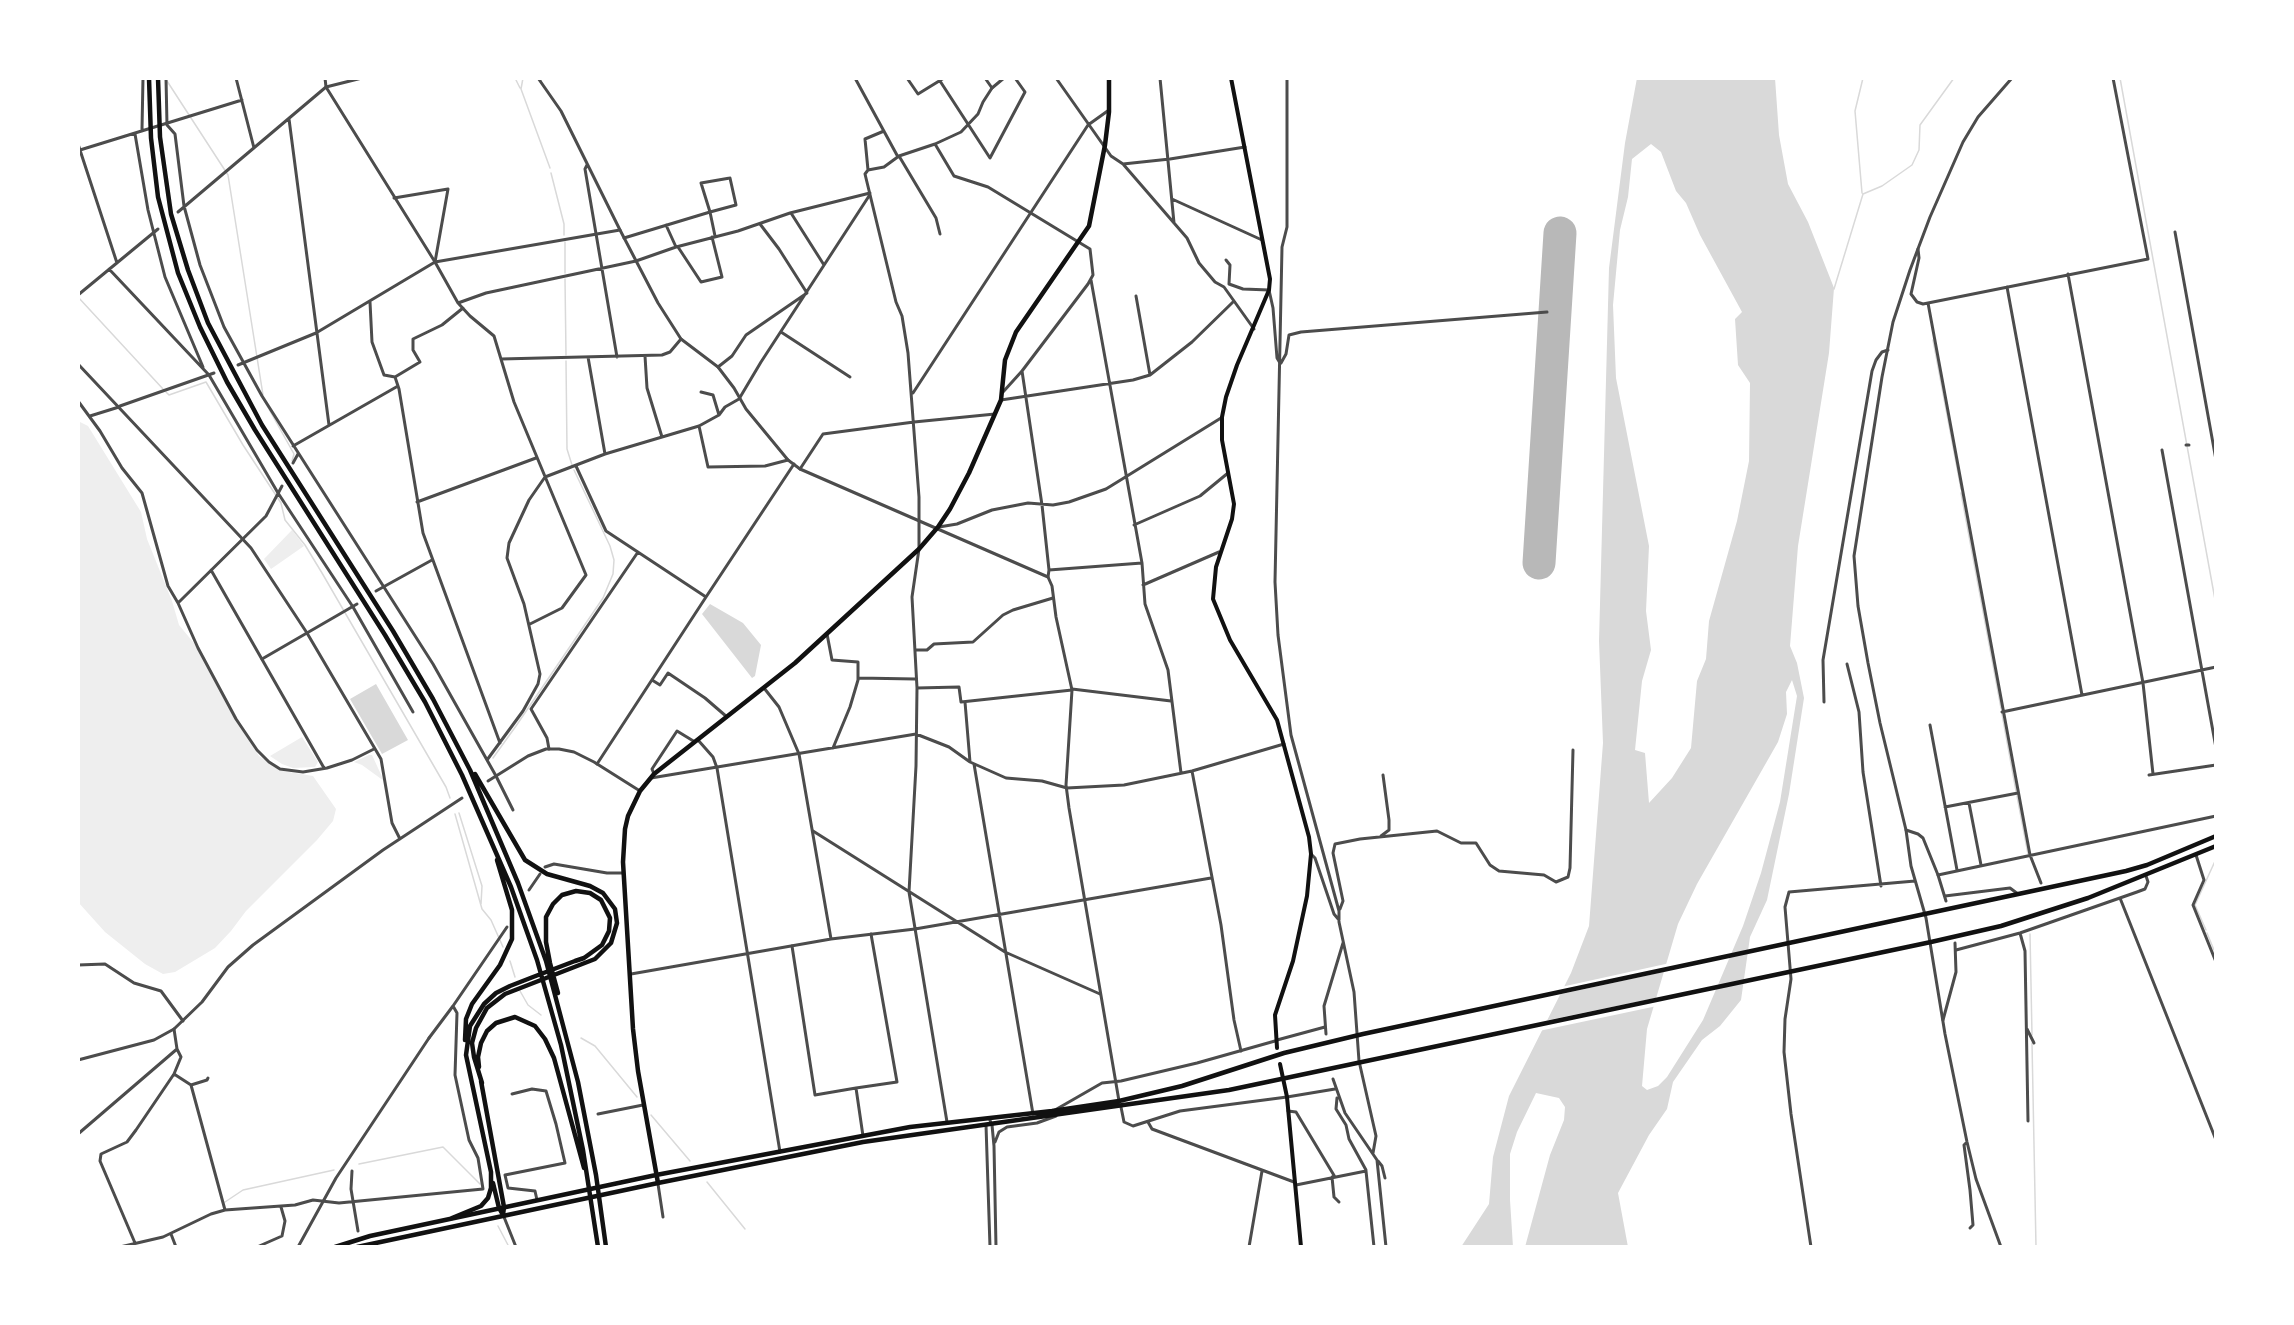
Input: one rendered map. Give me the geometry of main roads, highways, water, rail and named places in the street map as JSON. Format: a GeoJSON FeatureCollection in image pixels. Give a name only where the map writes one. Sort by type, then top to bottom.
{"type":"FeatureCollection","features":[{"type":"Feature","properties":{"kind":"main road"},"geometry":{"type":"LineString","coordinates":[[149,78],[150,138],[157,188],[168,237],[185,291],[207,343],[265,447],[406,669],[462,775],[504,869],[537,960],[570,1083],[598,1247]]}},
{"type":"Feature","properties":{"kind":"main road"},"geometry":{"type":"LineString","coordinates":[[158,78],[164,176],[176,233],[194,288],[216,340],[262,425],[393,631],[525,860],[547,874],[597,889],[612,903],[617,923],[611,943],[595,959],[505,994],[487,1008],[476,1028],[472,1043],[482,1083]]}},
{"type":"Feature","properties":{"kind":"main road"},"geometry":{"type":"LineString","coordinates":[[658,1183],[633,1029],[623,873],[628,816],[640,791],[654,774],[764,688],[919,549],[938,527],[969,474],[1001,400],[1005,360],[1016,332],[1089,226],[1105,145],[1109,110],[1109,78]]}},
{"type":"Feature","properties":{"kind":"main road"},"geometry":{"type":"LineString","coordinates":[[1231,78],[1270,279],[1269,291],[1238,365],[1222,417],[1222,440],[1234,504],[1232,519],[1219,552],[1213,599],[1230,640],[1277,720],[1309,837],[1311,854],[1308,896],[1293,961],[1275,1015],[1277,1048]]}},
{"type":"Feature","properties":{"kind":"main road"},"geometry":{"type":"LineString","coordinates":[[451,733],[504,846],[546,956],[579,1082],[601,1204],[606,1247]]}},
{"type":"Feature","properties":{"kind":"main road"},"geometry":{"type":"LineString","coordinates":[[462,775],[503,878],[513,921],[512,939],[505,957],[476,997],[468,1012],[465,1025],[466,1055],[491,1172],[502,1207]]}},
{"type":"Feature","properties":{"kind":"main road"},"geometry":{"type":"LineString","coordinates":[[357,1247],[863,1142],[1058,1116],[1120,1104],[1284,1053],[1363,1034],[2147,866],[2216,836]]}},
{"type":"Feature","properties":{"kind":"main road"},"geometry":{"type":"LineString","coordinates":[[335,1247],[370,1236],[502,1207],[863,1136],[947,1122],[1120,1104],[1277,1081],[1928,943],[2022,919],[2088,898],[2216,846]]}},
{"type":"Feature","properties":{"kind":"main road"},"geometry":{"type":"LineString","coordinates":[[466,1055],[470,1026],[479,1010],[490,998],[510,986],[584,958],[602,945],[607,938],[610,924],[608,911],[601,900],[590,893],[576,891],[557,899],[549,910],[545,925],[546,956]]}},
{"type":"Feature","properties":{"kind":"main road"},"geometry":{"type":"LineString","coordinates":[[503,1215],[482,1083],[479,1049],[483,1036],[491,1026],[502,1020],[515,1017],[535,1026],[545,1039],[554,1058],[587,1177]]}},
{"type":"Feature","properties":{"kind":"main road"},"geometry":{"type":"LineString","coordinates":[[1280,1064],[1287,1097],[1301,1247]]}},
{"type":"Feature","properties":{"kind":"main road"},"geometry":{"type":"LineString","coordinates":[[452,1218],[477,1208],[485,1202],[491,1188],[491,1172]]}},
{"type":"Feature","properties":{"kind":"waterway"},"geometry":{"type":"LineString","coordinates":[[515,78],[520,88]]}},
{"type":"Feature","properties":{"kind":"waterway"},"geometry":{"type":"LineString","coordinates":[[523,78],[521,89],[550,168]]}},
{"type":"Feature","properties":{"kind":"waterway"},"geometry":{"type":"LineString","coordinates":[[1862,193],[1855,111],[1863,78]]}},
{"type":"Feature","properties":{"kind":"waterway"},"geometry":{"type":"LineString","coordinates":[[1834,289],[1863,194],[1882,186],[1912,165],[1919,150],[1920,125],[1954,78]]}},
{"type":"Feature","properties":{"kind":"waterway"},"geometry":{"type":"LineString","coordinates":[[2120,78],[2216,605]]}},
{"type":"Feature","properties":{"kind":"waterway"},"geometry":{"type":"LineString","coordinates":[[167,81],[228,175],[263,395]]}},
{"type":"Feature","properties":{"kind":"waterway"},"geometry":{"type":"LineString","coordinates":[[551,173],[564,224],[564,235]]}},
{"type":"Feature","properties":{"kind":"waterway"},"geometry":{"type":"LineString","coordinates":[[565,242],[565,273]]}},
{"type":"Feature","properties":{"kind":"waterway"},"geometry":{"type":"LineString","coordinates":[[565,279],[566,355]]}},
{"type":"Feature","properties":{"kind":"waterway"},"geometry":{"type":"LineString","coordinates":[[78,297],[163,389]]}},
{"type":"Feature","properties":{"kind":"waterway"},"geometry":{"type":"LineString","coordinates":[[1933,340],[1961,489]]}},
{"type":"Feature","properties":{"kind":"waterway"},"geometry":{"type":"LineString","coordinates":[[566,361],[567,449],[572,465]]}},
{"type":"Feature","properties":{"kind":"waterway"},"geometry":{"type":"LineString","coordinates":[[166,392],[169,395],[206,382],[281,503],[285,520],[305,545],[322,573],[446,787],[450,798]]}},
{"type":"Feature","properties":{"kind":"waterway"},"geometry":{"type":"LineString","coordinates":[[265,402],[294,454],[292,461]]}},
{"type":"Feature","properties":{"kind":"waterway"},"geometry":{"type":"LineString","coordinates":[[493,758],[603,598],[613,574],[614,560],[610,546],[574,470]]}},
{"type":"Feature","properties":{"kind":"waterway"},"geometry":{"type":"LineString","coordinates":[[1961,493],[2001,708]]}},
{"type":"Feature","properties":{"kind":"waterway"},"geometry":{"type":"LineString","coordinates":[[2002,714],[2016,791]]}},
{"type":"Feature","properties":{"kind":"waterway"},"geometry":{"type":"LineString","coordinates":[[2017,796],[2028,854]]}},
{"type":"Feature","properties":{"kind":"waterway"},"geometry":{"type":"LineString","coordinates":[[459,813],[482,886],[481,904]]}},
{"type":"Feature","properties":{"kind":"waterway"},"geometry":{"type":"LineString","coordinates":[[455,814],[482,909],[491,920],[503,947]]}},
{"type":"Feature","properties":{"kind":"waterway"},"geometry":{"type":"LineString","coordinates":[[2206,930],[2195,905],[2216,859]]}},
{"type":"Feature","properties":{"kind":"waterway"},"geometry":{"type":"LineString","coordinates":[[2207,933],[2216,955]]}},
{"type":"Feature","properties":{"kind":"waterway"},"geometry":{"type":"LineString","coordinates":[[2030,934],[2032,1035]]}},
{"type":"Feature","properties":{"kind":"waterway"},"geometry":{"type":"LineString","coordinates":[[510,961],[515,977]]}},
{"type":"Feature","properties":{"kind":"waterway"},"geometry":{"type":"LineString","coordinates":[[520,991],[528,1005],[541,1015]]}},
{"type":"Feature","properties":{"kind":"waterway"},"geometry":{"type":"LineString","coordinates":[[581,1038],[595,1046],[637,1097]]}},
{"type":"Feature","properties":{"kind":"waterway"},"geometry":{"type":"LineString","coordinates":[[2032,1043],[2036,1247]]}},
{"type":"Feature","properties":{"kind":"waterway"},"geometry":{"type":"LineString","coordinates":[[651,1115],[690,1161]]}},
{"type":"Feature","properties":{"kind":"waterway"},"geometry":{"type":"LineString","coordinates":[[359,1164],[443,1147],[480,1184]]}},
{"type":"Feature","properties":{"kind":"waterway"},"geometry":{"type":"LineString","coordinates":[[225,1202],[243,1190],[334,1170]]}},
{"type":"Feature","properties":{"kind":"waterway"},"geometry":{"type":"LineString","coordinates":[[707,1182],[745,1229]]}},
{"type":"Feature","properties":{"kind":"waterway"},"geometry":{"type":"LineString","coordinates":[[498,1226],[509,1247]]}}]}
